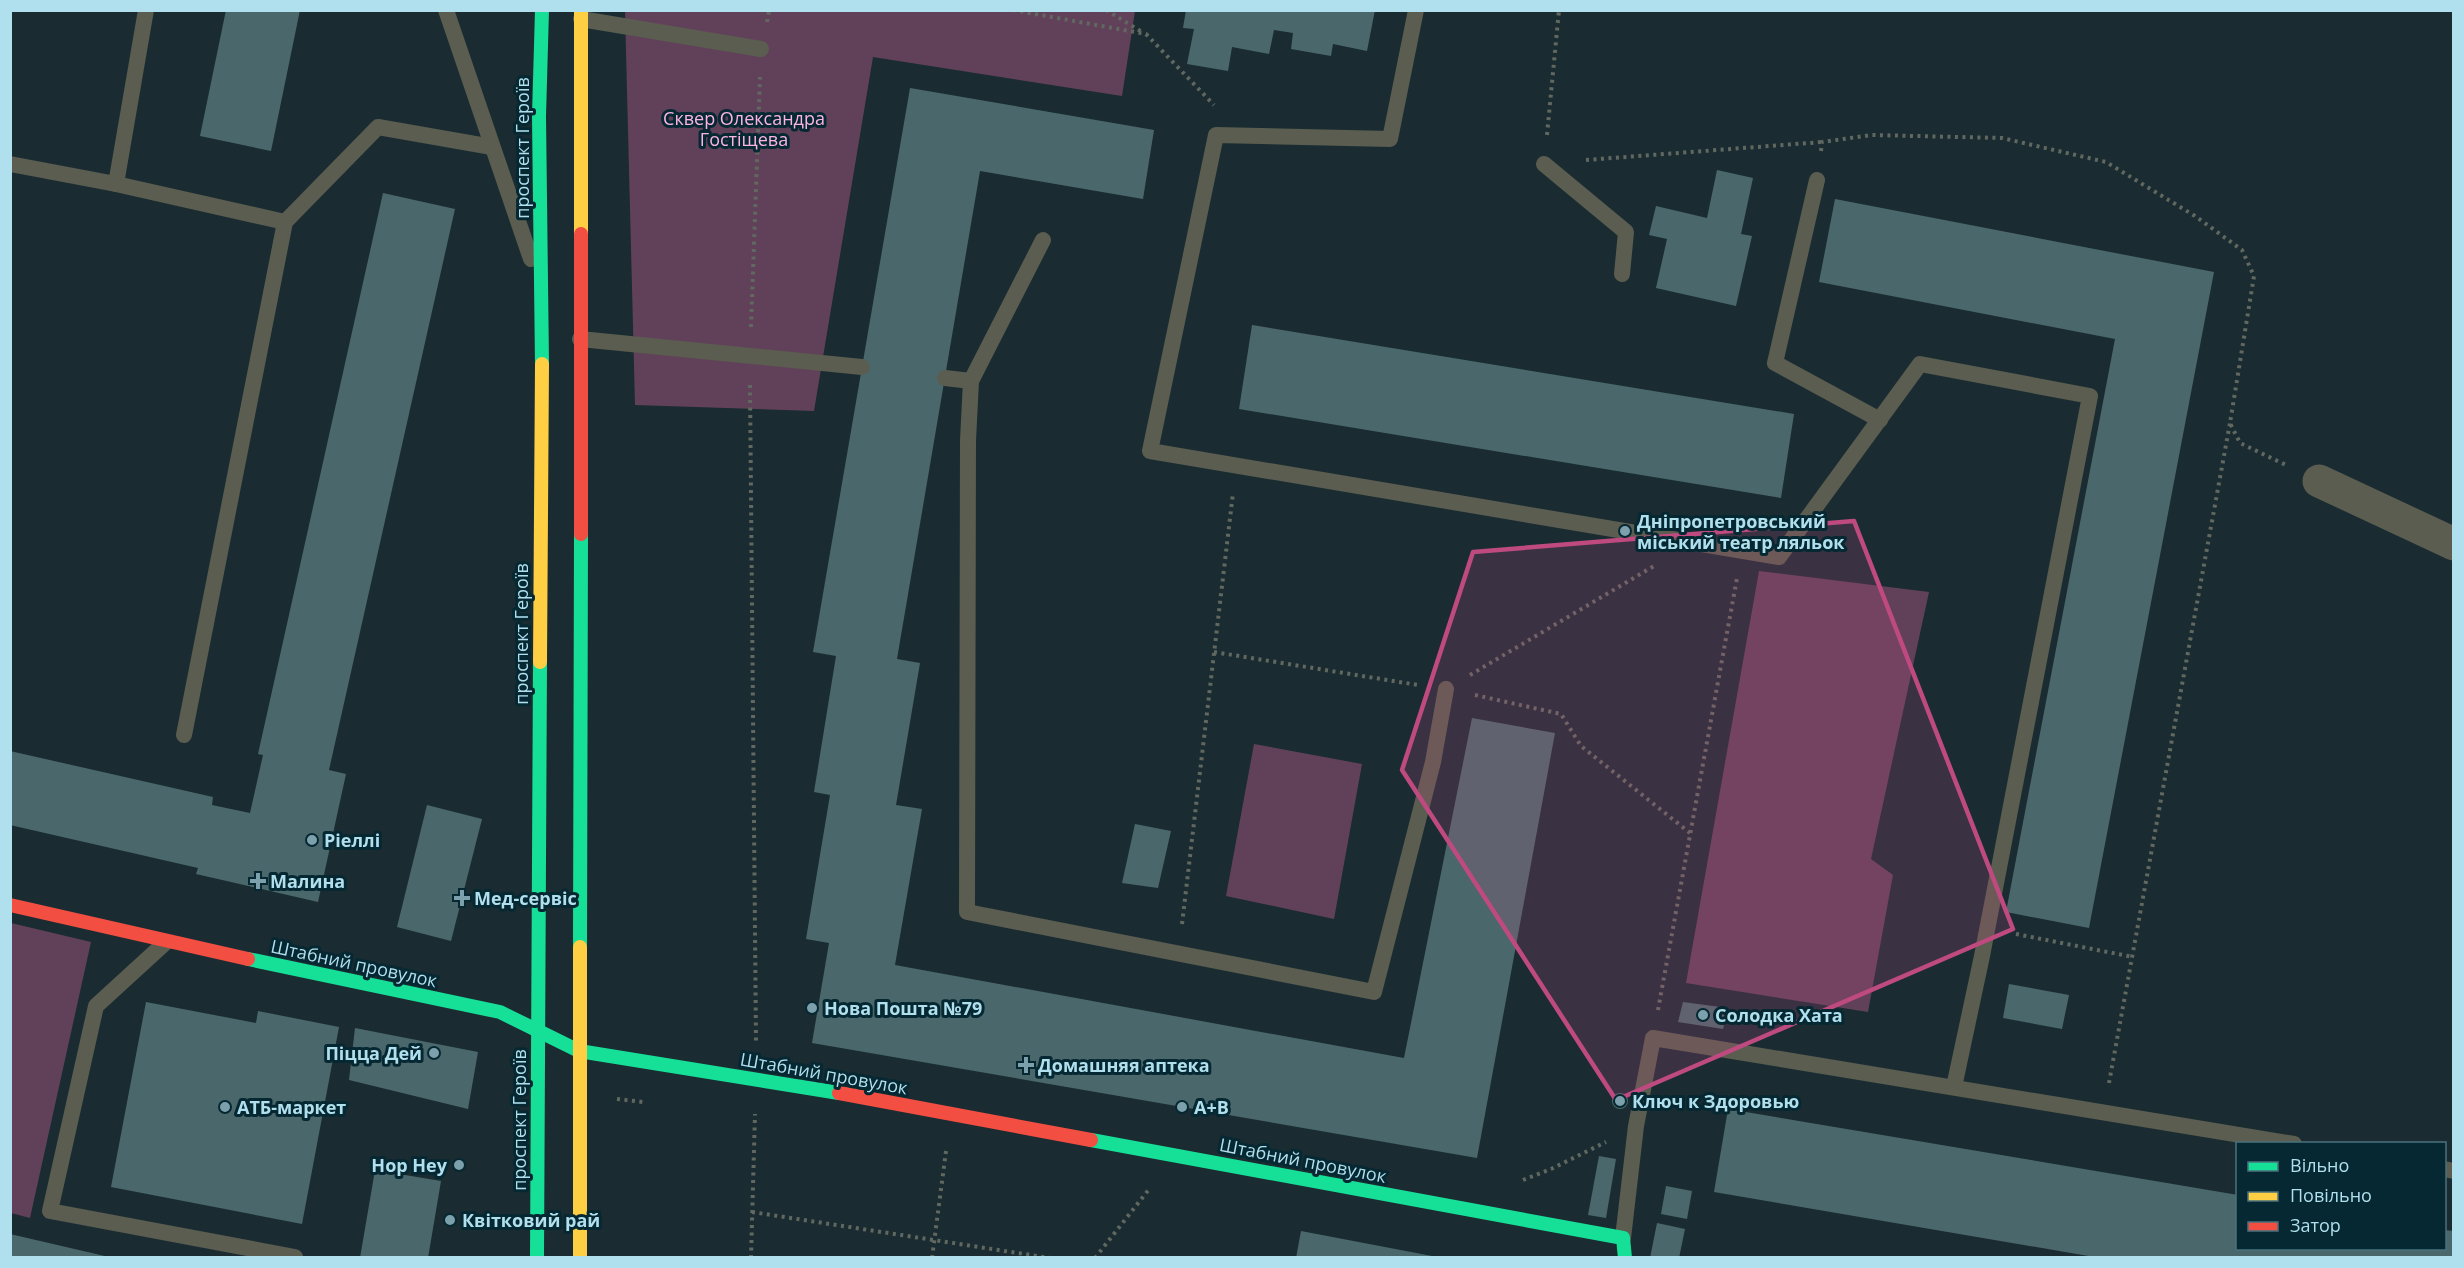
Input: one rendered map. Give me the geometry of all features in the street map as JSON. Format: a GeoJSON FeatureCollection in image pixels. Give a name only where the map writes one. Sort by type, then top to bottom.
{"type":"FeatureCollection","features":[{"type":"Feature","properties":{"kind":"main road","name":"проспект Героїв"},"geometry":{"type":"LineString","coordinates":[[537,1257],[541,289],[539,116],[542,10]]}},
{"type":"Feature","properties":{"kind":"main road"},"geometry":{"type":"LineString","coordinates":[[580,1257],[581,15]]}},
{"type":"Feature","properties":{"kind":"main road","name":"Штабний провулок"},"geometry":{"type":"LineString","coordinates":[[10,905],[166,942],[500,1012],[579,1051],[756,1078],[1623,1238]]}},
{"type":"Feature","properties":{"kind":"main road"},"geometry":{"type":"LineString","coordinates":[[1623,1238],[1625,1257]]}},
{"type":"Feature","properties":{"kind":"street"},"geometry":{"type":"LineString","coordinates":[[2319,481],[2454,544]]}},
{"type":"Feature","properties":{"kind":"lane"},"geometry":{"type":"LineString","coordinates":[[116,184],[146,10]]}},
{"type":"Feature","properties":{"kind":"lane"},"geometry":{"type":"LineString","coordinates":[[446,10],[541,289]]}},
{"type":"Feature","properties":{"kind":"lane"},"geometry":{"type":"LineString","coordinates":[[1416,10],[1390,139],[1216,135],[1150,451],[1779,557],[1920,364],[2090,396],[1987,929],[1954,1087]]}},
{"type":"Feature","properties":{"kind":"lane"},"geometry":{"type":"LineString","coordinates":[[581,15],[761,49]]}},
{"type":"Feature","properties":{"kind":"lane"},"geometry":{"type":"LineString","coordinates":[[184,735],[285,222],[378,127],[492,147]]}},
{"type":"Feature","properties":{"kind":"lane"},"geometry":{"type":"LineString","coordinates":[[10,164],[116,184],[285,222]]}},
{"type":"Feature","properties":{"kind":"lane"},"geometry":{"type":"LineString","coordinates":[[1544,164],[1626,232],[1622,274]]}},
{"type":"Feature","properties":{"kind":"lane"},"geometry":{"type":"LineString","coordinates":[[1817,180],[1775,363],[1880,420]]}},
{"type":"Feature","properties":{"kind":"lane"},"geometry":{"type":"LineString","coordinates":[[1043,240],[971,381],[968,440],[967,912],[1374,992],[1432,762],[1446,689]]}},
{"type":"Feature","properties":{"kind":"lane"},"geometry":{"type":"LineString","coordinates":[[580,339],[862,368]]}},
{"type":"Feature","properties":{"kind":"lane"},"geometry":{"type":"LineString","coordinates":[[945,378],[971,381]]}},
{"type":"Feature","properties":{"kind":"lane"},"geometry":{"type":"LineString","coordinates":[[166,942],[96,1006],[50,1211],[295,1257]]}},
{"type":"Feature","properties":{"kind":"lane"},"geometry":{"type":"LineString","coordinates":[[1623,1238],[1636,1126],[1653,1038],[2288,1142]]}},
{"type":"Feature","properties":{"kind":"path"},"geometry":{"type":"LineString","coordinates":[[751,1257],[756,1078],[749,357],[761,49],[769,10]]}},
{"type":"Feature","properties":{"kind":"path"},"geometry":{"type":"LineString","coordinates":[[1013,10],[1146,34]]}},
{"type":"Feature","properties":{"kind":"path"},"geometry":{"type":"LineString","coordinates":[[1106,10],[1146,34],[1217,108],[1216,135]]}},
{"type":"Feature","properties":{"kind":"path"},"geometry":{"type":"LineString","coordinates":[[1559,10],[1544,164],[1822,142],[1872,135],[2002,138],[2106,162],[2195,216],[2242,250],[2254,276],[2230,423],[2103,1112]]}},
{"type":"Feature","properties":{"kind":"path"},"geometry":{"type":"LineString","coordinates":[[1817,180],[1822,142]]}},
{"type":"Feature","properties":{"kind":"path"},"geometry":{"type":"LineString","coordinates":[[2230,423],[2240,443],[2319,481]]}},
{"type":"Feature","properties":{"kind":"path"},"geometry":{"type":"LineString","coordinates":[[1178,954],[1237,466]]}},
{"type":"Feature","properties":{"kind":"path"},"geometry":{"type":"LineString","coordinates":[[1446,689],[1693,542]]}},
{"type":"Feature","properties":{"kind":"path"},"geometry":{"type":"LineString","coordinates":[[1653,1038],[1742,551]]}},
{"type":"Feature","properties":{"kind":"path"},"geometry":{"type":"LineString","coordinates":[[1214,652],[1446,689],[1561,714],[1581,746],[1690,833]]}},
{"type":"Feature","properties":{"kind":"path"},"geometry":{"type":"LineString","coordinates":[[1987,929],[2133,957]]}},
{"type":"Feature","properties":{"kind":"path"},"geometry":{"type":"LineString","coordinates":[[579,1096],[644,1102]]}},
{"type":"Feature","properties":{"kind":"path"},"geometry":{"type":"LineString","coordinates":[[744,1113],[755,1114]]}},
{"type":"Feature","properties":{"kind":"path"},"geometry":{"type":"LineString","coordinates":[[932,1257],[951,1114]]}},
{"type":"Feature","properties":{"kind":"path"},"geometry":{"type":"LineString","coordinates":[[1517,1182],[1551,1169],[1636,1126]]}},
{"type":"Feature","properties":{"kind":"path"},"geometry":{"type":"LineString","coordinates":[[1095,1257],[1176,1155]]}},
{"type":"Feature","properties":{"kind":"path"},"geometry":{"type":"LineString","coordinates":[[752,1212],[1050,1257]]}},
{"type":"Feature","properties":{"kind":"highlighted area"},"geometry":{"type":"Polygon","coordinates":[[[1854,521],[2013,929],[1616,1100],[1402,770],[1473,552],[1854,521]]]}},
{"type":"Feature","properties":{"kind":"green space","name":"Сквер Олександра Гостіщева"},"geometry":{"type":"Polygon","coordinates":[[[625,11],[1135,11],[1122,96],[873,57],[814,411],[635,405],[625,11]]]}},
{"type":"Feature","properties":{"kind":"green space"},"geometry":{"type":"Polygon","coordinates":[[[1759,571],[1929,592],[1871,859],[1893,875],[1868,1012],[1686,983],[1759,571]]]}},
{"type":"Feature","properties":{"kind":"green space"},"geometry":{"type":"Polygon","coordinates":[[[1254,744],[1362,764],[1334,919],[1226,896],[1254,744]]]}},
{"type":"Feature","properties":{"kind":"green space"},"geometry":{"type":"Polygon","coordinates":[[[11,923],[91,942],[30,1218],[11,1213],[11,923]]]}},
{"type":"Feature","properties":{"kind":"building"},"geometry":{"type":"Polygon","coordinates":[[[226,10],[300,10],[271,151],[200,136],[226,10]]]}},
{"type":"Feature","properties":{"kind":"building"},"geometry":{"type":"Polygon","coordinates":[[[1186,10],[1375,10],[1367,51],[1333,44],[1331,56],[1291,49],[1293,33],[1274,30],[1269,54],[1232,47],[1228,71],[1187,64],[1194,29],[1183,28],[1186,10]]]}},
{"type":"Feature","properties":{"kind":"building"},"geometry":{"type":"Polygon","coordinates":[[[910,88],[1154,130],[1143,199],[980,171],[897,659],[920,663],[896,805],[922,809],[895,965],[1404,1058],[1472,718],[1555,733],[1477,1158],[812,1043],[829,943],[806,939],[830,795],[814,792],[836,656],[813,652],[910,88]]]}},
{"type":"Feature","properties":{"kind":"building"},"geometry":{"type":"Polygon","coordinates":[[[1717,170],[1753,178],[1741,234],[1752,236],[1736,306],[1656,288],[1667,239],[1649,235],[1656,206],[1707,218],[1717,170]]]}},
{"type":"Feature","properties":{"kind":"building"},"geometry":{"type":"Polygon","coordinates":[[[383,193],[455,209],[329,770],[346,774],[318,902],[196,874],[198,868],[10,825],[10,751],[213,797],[212,805],[250,813],[263,755],[258,754],[383,193]]]}},
{"type":"Feature","properties":{"kind":"building"},"geometry":{"type":"Polygon","coordinates":[[[1835,199],[2214,272],[2089,928],[2006,912],[2115,339],[1819,282],[1835,199]]]}},
{"type":"Feature","properties":{"kind":"building"},"geometry":{"type":"Polygon","coordinates":[[[1252,325],[1794,414],[1781,498],[1239,409],[1252,325]]]}},
{"type":"Feature","properties":{"kind":"building"},"geometry":{"type":"Polygon","coordinates":[[[427,805],[482,819],[451,941],[397,927],[427,805]]]}},
{"type":"Feature","properties":{"kind":"building"},"geometry":{"type":"Polygon","coordinates":[[[1135,824],[1171,831],[1158,888],[1122,883],[1135,824]]]}},
{"type":"Feature","properties":{"kind":"building"},"geometry":{"type":"Polygon","coordinates":[[[2009,984],[2069,995],[2062,1029],[2003,1018],[2009,984]]]}},
{"type":"Feature","properties":{"kind":"building","name":"АТБ-маркет"},"geometry":{"type":"Polygon","coordinates":[[[146,1002],[256,1023],[258,1011],[339,1027],[302,1224],[111,1187],[146,1002]]]}},
{"type":"Feature","properties":{"kind":"building","name":"Солодка Хата"},"geometry":{"type":"Polygon","coordinates":[[[1683,1002],[1728,1008],[1723,1029],[1678,1022],[1683,1002]]]}},
{"type":"Feature","properties":{"kind":"building"},"geometry":{"type":"Polygon","coordinates":[[[355,1028],[478,1052],[468,1109],[349,1080],[355,1028]]]}},
{"type":"Feature","properties":{"kind":"building","name":"Ключ к Здоровью"},"geometry":{"type":"Polygon","coordinates":[[[1617,1093],[1623,1093],[1628,1101],[1626,1107],[1617,1109],[1612,1104],[1612,1098],[1617,1093]]]}},
{"type":"Feature","properties":{"kind":"building"},"geometry":{"type":"Polygon","coordinates":[[[1728,1109],[2236,1195],[2236,1250],[2446,1250],[2446,1230],[2454,1231],[2454,1258],[2100,1258],[1714,1192],[1728,1109]]]}},
{"type":"Feature","properties":{"kind":"building"},"geometry":{"type":"Polygon","coordinates":[[[1599,1156],[1616,1159],[1606,1218],[1588,1215],[1599,1156]]]}},
{"type":"Feature","properties":{"kind":"building"},"geometry":{"type":"Polygon","coordinates":[[[375,1170],[441,1181],[428,1258],[360,1258],[375,1170]]]}},
{"type":"Feature","properties":{"kind":"building"},"geometry":{"type":"Polygon","coordinates":[[[1666,1186],[1692,1191],[1687,1219],[1661,1214],[1666,1186]]]}},
{"type":"Feature","properties":{"kind":"building"},"geometry":{"type":"Polygon","coordinates":[[[1657,1223],[1685,1229],[1679,1258],[1650,1258],[1657,1223]]]}},
{"type":"Feature","properties":{"kind":"building"},"geometry":{"type":"Polygon","coordinates":[[[1301,1231],[1432,1256],[1432,1258],[1296,1258],[1301,1231]]]}},
{"type":"Feature","properties":{"kind":"building"},"geometry":{"type":"Polygon","coordinates":[[[10,1234],[109,1257],[109,1258],[10,1258],[10,1234]]]}},
{"type":"Feature","properties":{"kind":"traffic: fast"},"geometry":{"type":"LineString","coordinates":[[542,10],[539,116],[542,364]]}},
{"type":"Feature","properties":{"kind":"traffic: fast"},"geometry":{"type":"LineString","coordinates":[[580,947],[581,534]]}},
{"type":"Feature","properties":{"kind":"traffic: fast"},"geometry":{"type":"LineString","coordinates":[[537,1258],[540,662]]}},
{"type":"Feature","properties":{"kind":"traffic: fast"},"geometry":{"type":"LineString","coordinates":[[248,959],[500,1012],[579,1051],[839,1093]]}},
{"type":"Feature","properties":{"kind":"traffic: fast"},"geometry":{"type":"LineString","coordinates":[[1091,1140],[1623,1238],[1625,1258]]}},
{"type":"Feature","properties":{"kind":"traffic: slow"},"geometry":{"type":"LineString","coordinates":[[581,10],[581,234]]}},
{"type":"Feature","properties":{"kind":"traffic: slow"},"geometry":{"type":"LineString","coordinates":[[540,662],[542,364]]}},
{"type":"Feature","properties":{"kind":"traffic: slow"},"geometry":{"type":"LineString","coordinates":[[580,947],[580,1258]]}},
{"type":"Feature","properties":{"kind":"traffic: jam"},"geometry":{"type":"LineString","coordinates":[[581,234],[581,534]]}},
{"type":"Feature","properties":{"kind":"traffic: jam"},"geometry":{"type":"LineString","coordinates":[[10,905],[248,959]]}},
{"type":"Feature","properties":{"kind":"traffic: jam"},"geometry":{"type":"LineString","coordinates":[[839,1093],[1091,1140]]}},
{"type":"Feature","properties":{"kind":"place","name":"Дніпропетровський міський театр ляльок"},"geometry":{"type":"Point","coordinates":[1625,531]}},
{"type":"Feature","properties":{"kind":"place","name":"Ріеллі"},"geometry":{"type":"Point","coordinates":[312,840]}},
{"type":"Feature","properties":{"kind":"place","name":"Малина"},"geometry":{"type":"Point","coordinates":[258,881]}},
{"type":"Feature","properties":{"kind":"place","name":"Мед-сервіс"},"geometry":{"type":"Point","coordinates":[462,898]}},
{"type":"Feature","properties":{"kind":"place","name":"Нова Пошта №79"},"geometry":{"type":"Point","coordinates":[812,1008]}},
{"type":"Feature","properties":{"kind":"place","name":"Солодка Хата"},"geometry":{"type":"Point","coordinates":[1703,1015]}},
{"type":"Feature","properties":{"kind":"place","name":"Піцца Дей"},"geometry":{"type":"Point","coordinates":[434,1053]}},
{"type":"Feature","properties":{"kind":"place","name":"Домашняя аптека"},"geometry":{"type":"Point","coordinates":[1026,1065]}},
{"type":"Feature","properties":{"kind":"place","name":"Ключ к Здоровью"},"geometry":{"type":"Point","coordinates":[1620,1101]}},
{"type":"Feature","properties":{"kind":"place","name":"АТБ-маркет"},"geometry":{"type":"Point","coordinates":[225,1107]}},
{"type":"Feature","properties":{"kind":"place","name":"A+B"},"geometry":{"type":"Point","coordinates":[1182,1107]}},
{"type":"Feature","properties":{"kind":"place","name":"Hop Hey"},"geometry":{"type":"Point","coordinates":[459,1165]}},
{"type":"Feature","properties":{"kind":"place","name":"Квітковий рай"},"geometry":{"type":"Point","coordinates":[450,1220]}}]}
